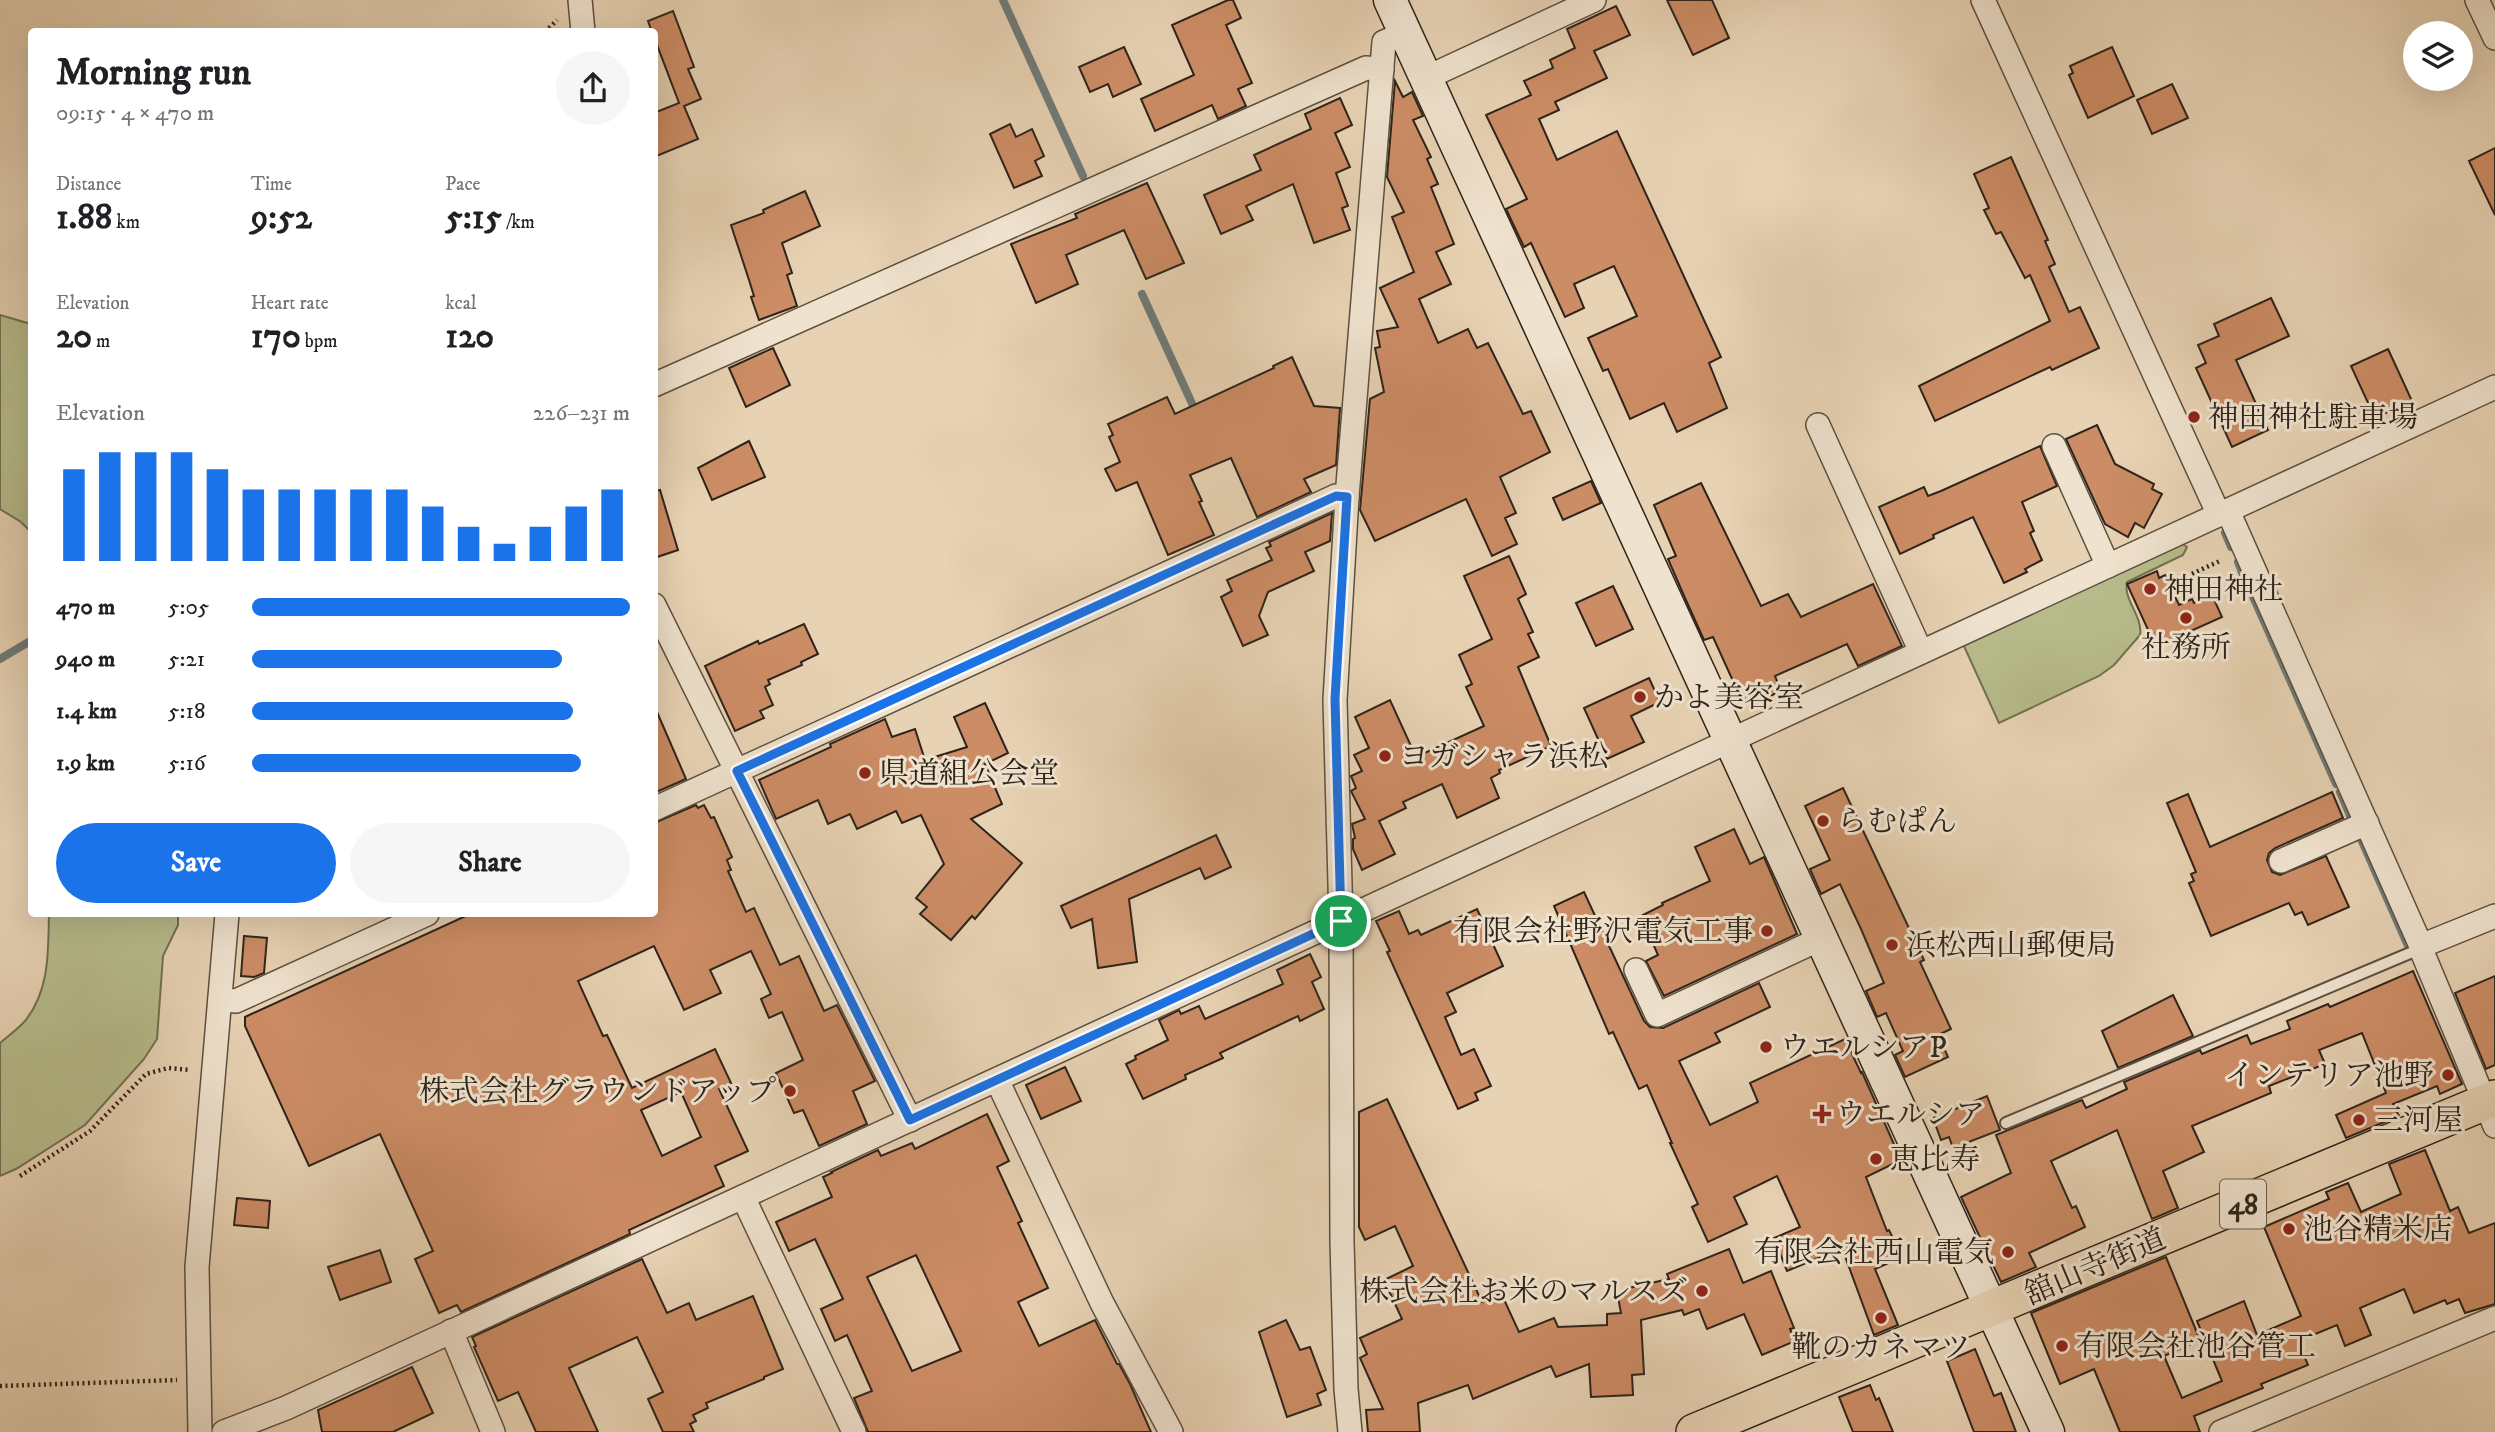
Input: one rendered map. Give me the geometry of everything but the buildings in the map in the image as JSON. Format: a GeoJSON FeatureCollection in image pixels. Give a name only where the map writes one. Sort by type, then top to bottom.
{"type":"FeatureCollection","features":[{"type":"Feature","properties":{"kind":"main road","name":"舘山寺街道"},"geometry":{"type":"LineString","coordinates":[[1694,1432],[2491,1109]]}},
{"type":"Feature","properties":{"kind":"street"},"geometry":{"type":"LineString","coordinates":[[1390,0],[2048,1432]]}},
{"type":"Feature","properties":{"kind":"street"},"geometry":{"type":"LineString","coordinates":[[1426,78],[1594,0]]}},
{"type":"Feature","properties":{"kind":"street"},"geometry":{"type":"LineString","coordinates":[[1983,0],[2224,513],[2245,549],[2491,1109]]}},
{"type":"Feature","properties":{"kind":"street"},"geometry":{"type":"LineString","coordinates":[[2477,0],[2495,38]]}},
{"type":"Feature","properties":{"kind":"street"},"geometry":{"type":"LineString","coordinates":[[583,28],[585,2]]}},
{"type":"Feature","properties":{"kind":"street"},"geometry":{"type":"LineString","coordinates":[[1350,1432],[1346,1390],[1342,1241],[1341,921],[1335,699],[1347,497],[1384,42],[1405,33]]}},
{"type":"Feature","properties":{"kind":"street"},"geometry":{"type":"LineString","coordinates":[[658,383],[1366,68],[1382,69]]}},
{"type":"Feature","properties":{"kind":"street"},"geometry":{"type":"LineString","coordinates":[[224,1432],[286,1408],[2495,387]]}},
{"type":"Feature","properties":{"kind":"street"},"geometry":{"type":"LineString","coordinates":[[1818,425],[1921,652]]}},
{"type":"Feature","properties":{"kind":"street"},"geometry":{"type":"LineString","coordinates":[[2054,446],[2108,566]]}},
{"type":"Feature","properties":{"kind":"street"},"geometry":{"type":"LineString","coordinates":[[658,807],[1336,496],[1347,497]]}},
{"type":"Feature","properties":{"kind":"street"},"geometry":{"type":"LineString","coordinates":[[658,613],[910,1120]]}},
{"type":"Feature","properties":{"kind":"street"},"geometry":{"type":"LineString","coordinates":[[2281,861],[2367,822]]}},
{"type":"Feature","properties":{"kind":"street"},"geometry":{"type":"LineString","coordinates":[[2422,947],[2495,916]]}},
{"type":"Feature","properties":{"kind":"street"},"geometry":{"type":"LineString","coordinates":[[200,1432],[197,1267],[227,917]]}},
{"type":"Feature","properties":{"kind":"street"},"geometry":{"type":"LineString","coordinates":[[220,1000],[236,1001],[420,917]]}},
{"type":"Feature","properties":{"kind":"street"},"geometry":{"type":"LineString","coordinates":[[1636,970],[1657,1015],[1820,939]]}},
{"type":"Feature","properties":{"kind":"street"},"geometry":{"type":"LineString","coordinates":[[997,1080],[1102,1303],[1171,1432]]}},
{"type":"Feature","properties":{"kind":"street"},"geometry":{"type":"LineString","coordinates":[[743,1197],[854,1432]]}},
{"type":"Feature","properties":{"kind":"street"},"geometry":{"type":"LineString","coordinates":[[2221,1432],[2495,1318]]}},
{"type":"Feature","properties":{"kind":"street"},"geometry":{"type":"LineString","coordinates":[[451,1331],[493,1432]]}},
{"type":"Feature","properties":{"kind":"lane"},"geometry":{"type":"LineString","coordinates":[[2006,1123],[2422,947]]}},
{"type":"Feature","properties":{"kind":"path"},"geometry":{"type":"LineString","coordinates":[[2172,583],[2245,549]]}},
{"type":"Feature","properties":{"kind":"path"},"geometry":{"type":"LineString","coordinates":[[20,1176],[90,1132],[146,1074],[168,1068],[213,1072]]}},
{"type":"Feature","properties":{"kind":"path"},"geometry":{"type":"LineString","coordinates":[[0,1386],[199,1380]]}},
{"type":"Feature","properties":{"kind":"green space"},"geometry":{"type":"Polygon","coordinates":[[[0,315],[28,323],[28,529],[0,509],[0,315]]]}},
{"type":"Feature","properties":{"kind":"green space"},"geometry":{"type":"Polygon","coordinates":[[[2183,544],[2187,547],[2183,555],[2127,582],[2128,595],[2139,621],[2140,635],[2114,665],[2099,676],[1999,723],[1963,644],[2183,544]]]}},
{"type":"Feature","properties":{"kind":"green space"},"geometry":{"type":"Polygon","coordinates":[[[49,917],[178,917],[178,925],[163,956],[157,1039],[144,1059],[85,1125],[16,1169],[0,1176],[0,1043],[25,1021],[33,1009],[46,970],[49,917]]]}},
{"type":"Feature","properties":{"kind":"waterway"},"geometry":{"type":"LineString","coordinates":[[1003,0],[1083,176]]}},
{"type":"Feature","properties":{"kind":"waterway"},"geometry":{"type":"LineString","coordinates":[[1142,294],[1195,410]]}},
{"type":"Feature","properties":{"kind":"waterway"},"geometry":{"type":"LineString","coordinates":[[2225,533],[2231,547]]}},
{"type":"Feature","properties":{"kind":"waterway"},"geometry":{"type":"LineString","coordinates":[[2238,562],[2243,575]]}},
{"type":"Feature","properties":{"kind":"waterway"},"geometry":{"type":"LineString","coordinates":[[2250,590],[2336,784]]}},
{"type":"Feature","properties":{"kind":"waterway"},"geometry":{"type":"LineString","coordinates":[[0,659],[28,642]]}},
{"type":"Feature","properties":{"kind":"waterway"},"geometry":{"type":"LineString","coordinates":[[2340,792],[2351,818]]}},
{"type":"Feature","properties":{"kind":"waterway"},"geometry":{"type":"LineString","coordinates":[[2360,837],[2408,946]]}},
{"type":"Feature","properties":{"kind":"place","name":"神田神社駐車場"},"geometry":{"type":"Point","coordinates":[2194,417]}},
{"type":"Feature","properties":{"kind":"place","name":"神田神社"},"geometry":{"type":"Point","coordinates":[2150,589]}},
{"type":"Feature","properties":{"kind":"place","name":"社務所"},"geometry":{"type":"Point","coordinates":[2186,618]}},
{"type":"Feature","properties":{"kind":"place","name":"かよ美容室"},"geometry":{"type":"Point","coordinates":[1640,697]}},
{"type":"Feature","properties":{"kind":"place","name":"ヨガシャラ浜松"},"geometry":{"type":"Point","coordinates":[1385,756]}},
{"type":"Feature","properties":{"kind":"place","name":"県道組公会堂"},"geometry":{"type":"Point","coordinates":[865,773]}},
{"type":"Feature","properties":{"kind":"place","name":"らむぱん"},"geometry":{"type":"Point","coordinates":[1823,821]}},
{"type":"Feature","properties":{"kind":"place","name":"有限会社野沢電気工事"},"geometry":{"type":"Point","coordinates":[1767,931]}},
{"type":"Feature","properties":{"kind":"place","name":"浜松西山郵便局"},"geometry":{"type":"Point","coordinates":[1892,945]}},
{"type":"Feature","properties":{"kind":"place","name":"ウエルシアP"},"geometry":{"type":"Point","coordinates":[1766,1047]}},
{"type":"Feature","properties":{"kind":"place","name":"インテリア池野"},"geometry":{"type":"Point","coordinates":[2448,1075]}},
{"type":"Feature","properties":{"kind":"place","name":"株式会社グラウンドアップ"},"geometry":{"type":"Point","coordinates":[790,1091]}},
{"type":"Feature","properties":{"kind":"place","name":"ウエルシア"},"geometry":{"type":"Point","coordinates":[1822,1114]}},
{"type":"Feature","properties":{"kind":"place","name":"三河屋"},"geometry":{"type":"Point","coordinates":[2359,1120]}},
{"type":"Feature","properties":{"kind":"place","name":"恵比寿"},"geometry":{"type":"Point","coordinates":[1876,1159]}},
{"type":"Feature","properties":{"kind":"place","name":"池谷精米店"},"geometry":{"type":"Point","coordinates":[2289,1229]}},
{"type":"Feature","properties":{"kind":"place","name":"有限会社西山電気"},"geometry":{"type":"Point","coordinates":[2008,1252]}},
{"type":"Feature","properties":{"kind":"place","name":"株式会社お米のマルスズ"},"geometry":{"type":"Point","coordinates":[1702,1291]}},
{"type":"Feature","properties":{"kind":"place","name":"靴のカネマツ"},"geometry":{"type":"Point","coordinates":[1881,1318]}},
{"type":"Feature","properties":{"kind":"place","name":"有限会社池谷管工"},"geometry":{"type":"Point","coordinates":[2062,1346]}},
{"type":"Feature","properties":{"kind":"route"},"geometry":{"type":"LineString","coordinates":[[1336,496],[1347,497],[1335,699],[1341,921],[910,1120],[737,771],[1336,496]]}}]}
